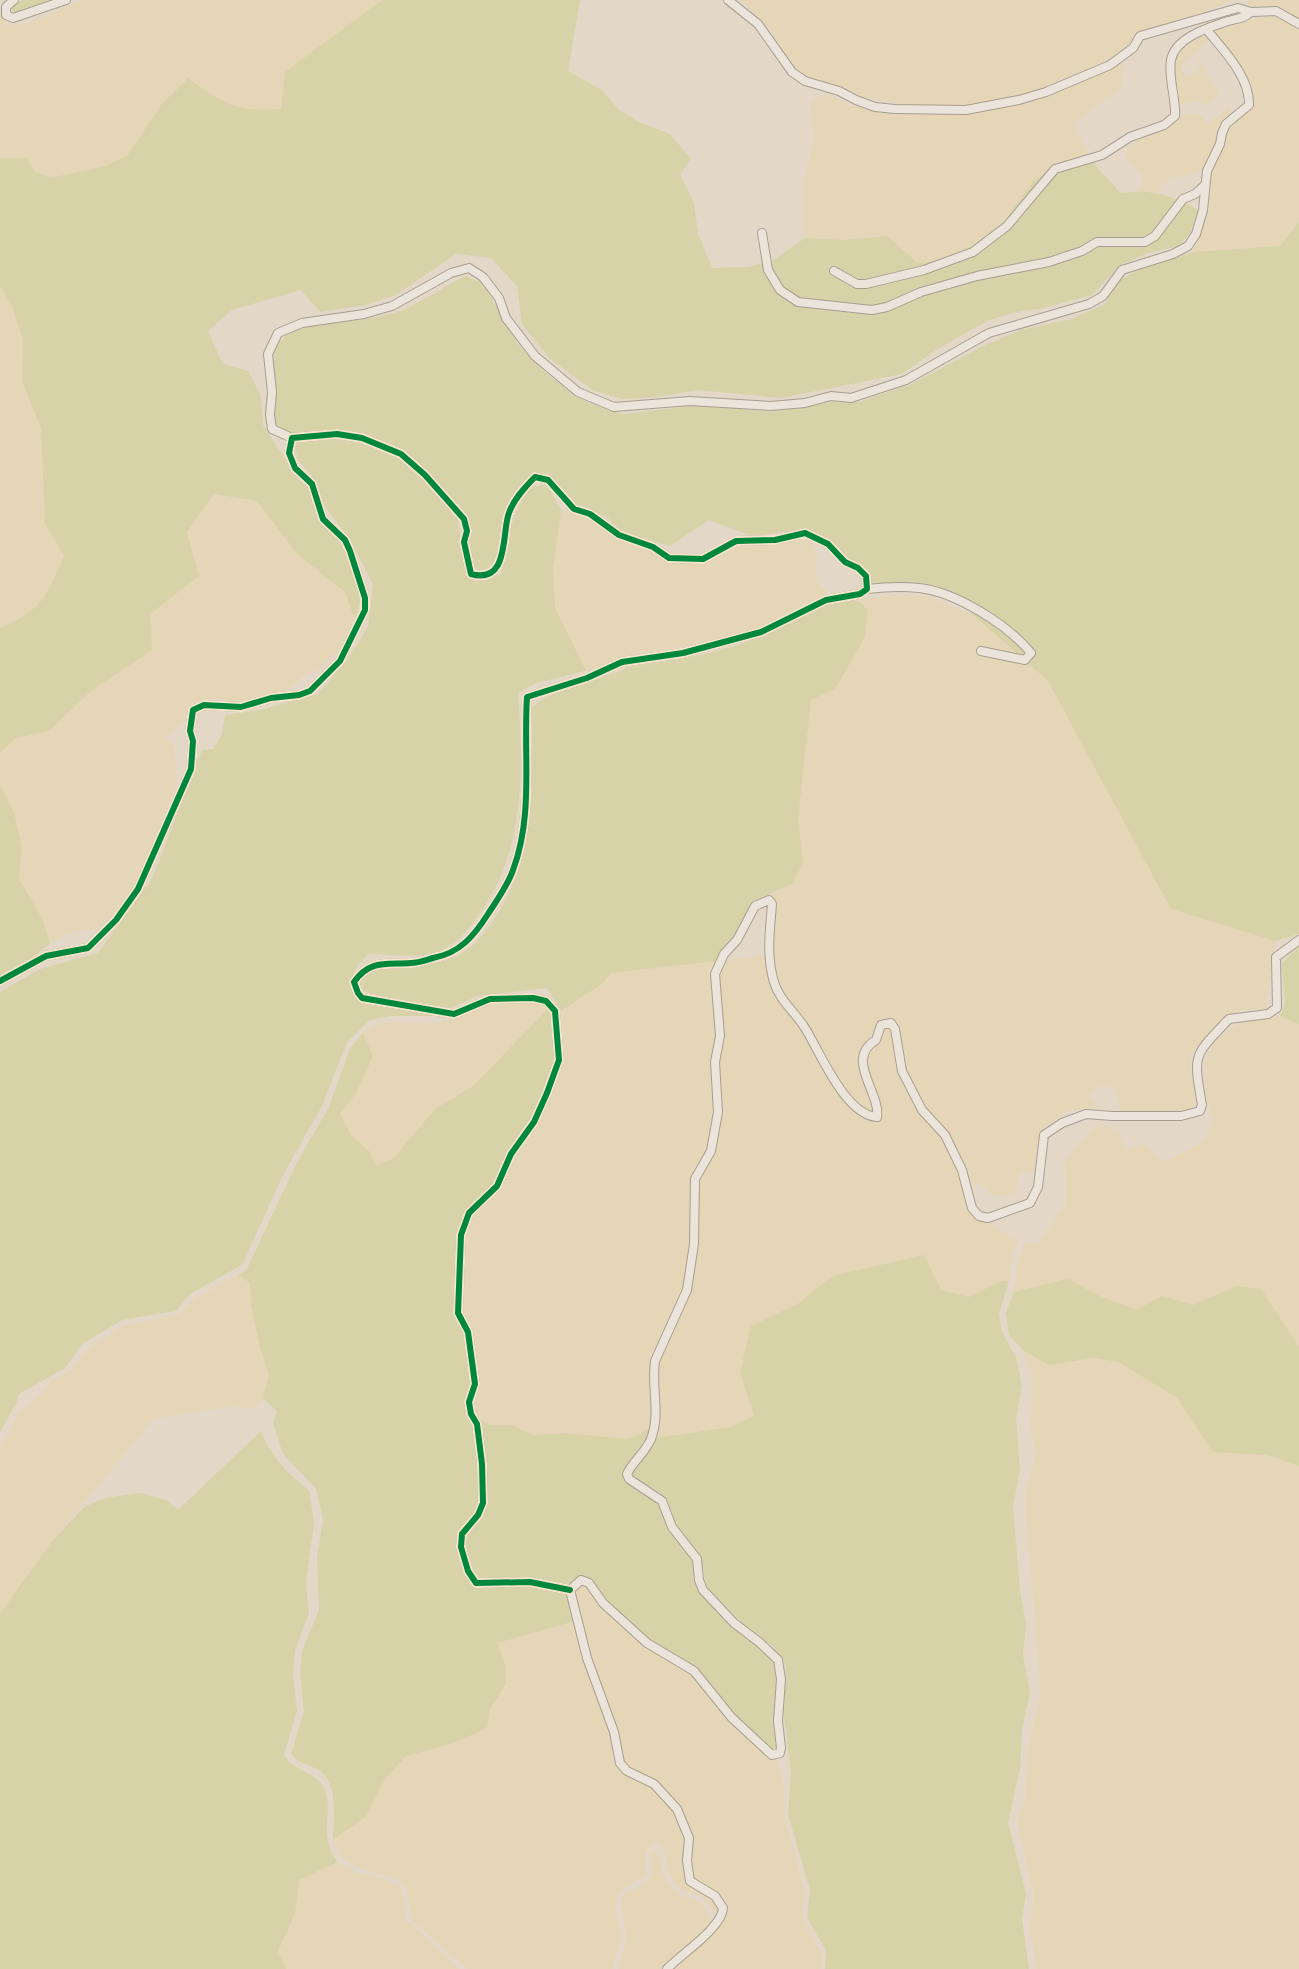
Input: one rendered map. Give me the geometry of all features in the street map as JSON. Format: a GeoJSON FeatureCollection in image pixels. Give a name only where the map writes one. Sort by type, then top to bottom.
{"type":"FeatureCollection","features":[{"type":"Feature","properties":{"kind":"street"},"geometry":{"type":"LineString","coordinates":[[14,0],[6,7],[6,15],[13,18],[66,0]]}},
{"type":"Feature","properties":{"kind":"street"},"geometry":{"type":"LineString","coordinates":[[728,0],[758,24],[782,62],[805,81],[875,106],[940,111],[966,110],[1046,92],[1110,65],[1133,48],[1140,36],[1240,4],[1251,12],[1276,11],[1299,24]]}},
{"type":"Feature","properties":{"kind":"street"},"geometry":{"type":"LineString","coordinates":[[834,271],[857,284],[866,284],[924,270],[973,252],[1013,220],[1055,169],[1102,155],[1130,137],[1164,125],[1174,116],[1172,58],[1183,43],[1196,33],[1220,23],[1243,20],[1251,12]]}},
{"type":"Feature","properties":{"kind":"street"},"geometry":{"type":"LineString","coordinates":[[867,589],[866,576],[858,568],[845,562],[828,544],[805,533],[775,540],[736,541],[703,559],[669,558],[653,547],[619,535],[590,514],[574,508],[548,480],[541,476],[535,477],[513,503],[507,518],[501,561],[496,569],[483,576],[471,574],[464,542],[467,531],[464,519],[425,475],[400,454],[362,438],[337,434],[292,438],[272,429],[270,415],[272,392],[268,354],[278,333],[302,323],[364,314],[392,306],[451,273],[469,268],[483,277],[499,298],[506,318],[535,356],[578,392],[614,407],[690,401],[771,406],[805,404],[831,396],[851,398],[906,380],[989,333],[1033,318],[1068,312],[1103,296],[1122,270],[1173,254],[1188,246],[1196,234],[1203,210],[1207,171],[1221,144],[1222,133],[1226,124],[1249,105],[1250,94],[1234,63],[1207,30]]}},
{"type":"Feature","properties":{"kind":"street"},"geometry":{"type":"LineString","coordinates":[[762,233],[768,270],[780,290],[798,302],[872,310],[887,307],[921,292],[977,276],[1049,262],[1082,251],[1097,242],[1145,242],[1155,236],[1183,200],[1204,186]]}},
{"type":"Feature","properties":{"kind":"street"},"geometry":{"type":"LineString","coordinates":[[0,981],[46,956],[88,948],[102,936],[129,903],[138,889],[191,769],[193,741],[190,731],[193,710],[204,705],[241,708],[272,698],[299,695],[310,691],[340,661],[348,649],[365,610],[365,598],[345,540],[323,519],[312,484],[295,468],[289,453],[292,438]]}},
{"type":"Feature","properties":{"kind":"street"},"geometry":{"type":"LineString","coordinates":[[570,1590],[530,1582],[483,1585],[476,1583],[466,1565],[461,1547],[462,1534],[478,1515],[483,1503],[482,1464],[477,1424],[471,1414],[469,1402],[475,1384],[468,1332],[458,1313],[461,1235],[469,1213],[497,1186],[511,1154],[534,1122],[547,1093],[559,1060],[555,1011],[546,1001],[532,998],[490,999],[454,1014],[430,1011],[362,998],[357,993],[354,982],[361,971],[374,964],[413,963],[449,954],[460,948],[479,928],[503,890],[513,870],[525,808],[527,697],[587,678],[622,662],[683,653],[761,632],[826,600],[851,593],[860,594],[867,589],[918,587],[959,601],[1018,638],[1031,653],[1025,660],[981,651]]}},
{"type":"Feature","properties":{"kind":"street"},"geometry":{"type":"LineString","coordinates":[[570,1590],[581,1580],[589,1583],[603,1603],[647,1643],[694,1671],[744,1731],[772,1755],[780,1753],[782,1748],[778,1709],[781,1680],[778,1660],[734,1623],[703,1590],[699,1580],[697,1559],[672,1527],[662,1501],[629,1479],[627,1474],[645,1450],[652,1434],[658,1403],[655,1361],[687,1290],[692,1263],[695,1179],[711,1151],[718,1112],[715,1062],[720,1036],[715,974],[724,954],[737,940],[755,906],[769,900],[772,904],[767,946],[774,983],[793,1015],[804,1027],[828,1072],[860,1112],[877,1117],[879,1106],[864,1075],[863,1058],[870,1044],[876,1040],[880,1025],[891,1023],[895,1029],[902,1071],[922,1110],[945,1135],[962,1170],[972,1208],[979,1216],[988,1218],[1030,1203],[1038,1187],[1044,1135],[1062,1123],[1086,1114],[1181,1116],[1200,1111],[1202,1105],[1196,1065],[1201,1047],[1229,1019],[1256,1017],[1274,1012],[1277,1008],[1278,997],[1276,957],[1299,940]]}},
{"type":"Feature","properties":{"kind":"street"},"geometry":{"type":"LineString","coordinates":[[570,1590],[587,1658],[614,1732],[620,1763],[627,1771],[654,1784],[671,1801],[685,1824],[689,1838],[687,1861],[690,1881],[716,1896],[723,1908],[720,1919],[705,1936],[667,1969]]}},
{"type":"Feature","properties":{"kind":"shaded area"},"geometry":{"type":"Polygon","coordinates":[[[22,0],[57,0],[15,13],[10,8],[22,0]]]}},
{"type":"Feature","properties":{"kind":"shaded area"},"geometry":{"type":"Polygon","coordinates":[[[81,0],[382,0],[342,30],[281,109],[249,111],[217,99],[187,78],[161,105],[127,156],[103,167],[50,178],[8,156],[0,158],[0,10],[6,25],[28,24],[81,0]]]}},
{"type":"Feature","properties":{"kind":"shaded area"},"geometry":{"type":"Polygon","coordinates":[[[382,0],[580,0],[568,71],[602,90],[619,110],[639,122],[670,134],[691,159],[680,174],[694,203],[698,233],[712,268],[748,267],[772,261],[805,238],[844,240],[887,236],[918,263],[957,258],[1004,222],[1032,183],[1057,164],[1088,153],[1099,170],[1121,193],[1161,194],[1198,210],[1190,233],[1178,246],[1148,253],[1119,266],[1092,295],[1040,309],[1019,311],[987,321],[936,350],[902,374],[781,398],[698,390],[656,397],[623,399],[594,391],[550,359],[522,324],[517,286],[491,258],[456,254],[396,295],[365,305],[320,312],[301,290],[232,310],[208,331],[223,364],[248,371],[261,396],[263,425],[298,479],[310,489],[317,516],[339,540],[361,599],[355,620],[345,592],[298,555],[257,501],[214,494],[187,532],[199,576],[150,614],[152,650],[92,690],[49,731],[16,738],[0,753],[0,628],[26,615],[41,601],[64,556],[45,524],[41,428],[22,381],[23,339],[12,306],[0,286],[0,158],[27,158],[34,171],[50,178],[103,167],[127,156],[161,105],[188,78],[231,104],[252,109],[281,109],[285,72],[382,0]]]}},
{"type":"Feature","properties":{"kind":"shaded area"},"geometry":{"type":"Polygon","coordinates":[[[741,0],[1233,0],[1191,17],[1136,32],[1122,53],[1061,81],[1025,94],[977,103],[931,108],[862,97],[819,82],[793,69],[769,27],[741,0]]]}},
{"type":"Feature","properties":{"kind":"shaded area"},"geometry":{"type":"Polygon","coordinates":[[[1250,0],[1299,0],[1299,19],[1266,6],[1253,8],[1247,6],[1250,0]]]}},
{"type":"Feature","properties":{"kind":"shaded area"},"geometry":{"type":"Polygon","coordinates":[[[1271,15],[1299,28],[1299,222],[1280,246],[1193,252],[1208,215],[1211,170],[1224,144],[1224,134],[1253,106],[1253,95],[1249,87],[1210,32],[1271,15]]]}},
{"type":"Feature","properties":{"kind":"shaded area"},"geometry":{"type":"Polygon","coordinates":[[[1194,36],[1201,36],[1209,40],[1180,66],[1187,77],[1196,73],[1201,64],[1212,85],[1219,92],[1212,102],[1202,104],[1199,100],[1179,104],[1173,73],[1176,55],[1194,36]]]}},
{"type":"Feature","properties":{"kind":"shaded area"},"geometry":{"type":"Polygon","coordinates":[[[1124,62],[1121,87],[1073,124],[1088,153],[1057,164],[1032,183],[1004,222],[957,258],[918,263],[887,236],[844,240],[805,238],[804,181],[814,138],[810,102],[826,94],[850,105],[879,112],[904,115],[976,114],[1038,99],[1124,62]]]}},
{"type":"Feature","properties":{"kind":"shaded area"},"geometry":{"type":"Polygon","coordinates":[[[1228,107],[1232,115],[1216,130],[1216,148],[1206,169],[1193,172],[1188,177],[1173,176],[1160,186],[1159,193],[1137,191],[1143,185],[1142,173],[1125,157],[1128,147],[1141,137],[1168,126],[1182,115],[1198,113],[1207,123],[1219,117],[1228,107]]]}},
{"type":"Feature","properties":{"kind":"shaded area"},"geometry":{"type":"Polygon","coordinates":[[[1299,222],[1299,934],[1275,941],[1171,909],[1048,681],[947,592],[869,586],[869,573],[822,536],[805,529],[752,536],[709,520],[670,546],[622,532],[607,517],[576,505],[549,474],[535,472],[504,521],[499,548],[491,569],[478,571],[471,560],[467,518],[417,464],[342,429],[301,434],[288,432],[276,425],[272,362],[278,344],[289,334],[305,328],[393,313],[414,305],[465,276],[483,283],[518,344],[547,374],[576,397],[607,410],[624,414],[701,405],[771,412],[836,401],[859,402],[912,384],[987,344],[1021,330],[1072,319],[1105,304],[1119,281],[1138,270],[1193,252],[1280,246],[1299,222]]]}},
{"type":"Feature","properties":{"kind":"shaded area"},"geometry":{"type":"Polygon","coordinates":[[[0,286],[12,306],[23,339],[22,381],[41,428],[45,524],[64,556],[51,586],[36,609],[0,628],[0,286]]]}},
{"type":"Feature","properties":{"kind":"shaded area"},"geometry":{"type":"Polygon","coordinates":[[[336,436],[390,453],[416,471],[457,519],[467,573],[476,582],[501,574],[514,517],[524,496],[532,486],[547,485],[561,510],[553,570],[555,608],[586,671],[536,683],[518,693],[521,749],[514,832],[497,884],[473,922],[458,939],[437,952],[414,956],[369,954],[357,966],[349,984],[359,998],[429,1013],[433,1016],[390,1016],[370,1020],[347,1042],[322,1106],[284,1173],[242,1265],[190,1294],[176,1311],[122,1320],[82,1344],[65,1368],[19,1394],[0,1432],[0,992],[40,969],[98,953],[152,879],[202,750],[213,749],[222,734],[225,715],[261,710],[318,694],[349,658],[368,626],[373,585],[351,541],[326,508],[313,477],[298,459],[294,444],[336,436]]]}},
{"type":"Feature","properties":{"kind":"shaded area"},"geometry":{"type":"Polygon","coordinates":[[[214,494],[257,501],[298,555],[345,592],[355,620],[339,649],[318,669],[301,677],[290,689],[238,702],[217,698],[193,702],[181,723],[165,737],[174,747],[177,781],[147,859],[122,907],[94,930],[73,931],[50,944],[43,920],[19,879],[22,847],[0,784],[0,753],[16,738],[49,731],[92,690],[152,650],[150,614],[199,576],[187,532],[214,494]]]}},
{"type":"Feature","properties":{"kind":"shaded area"},"geometry":{"type":"Polygon","coordinates":[[[561,510],[588,517],[621,539],[658,554],[669,563],[692,564],[706,561],[733,546],[809,540],[817,554],[816,580],[828,595],[805,602],[781,620],[731,637],[663,651],[638,653],[586,671],[555,609],[553,570],[561,510]]]}},
{"type":"Feature","properties":{"kind":"shaded area"},"geometry":{"type":"Polygon","coordinates":[[[885,596],[927,596],[974,616],[1048,681],[1171,909],[1275,941],[1266,1009],[1241,1010],[1222,1018],[1191,1053],[1191,1073],[1197,1099],[1191,1110],[1120,1112],[1117,1089],[1101,1085],[1089,1096],[1097,1108],[1069,1110],[1041,1130],[1035,1172],[1020,1171],[1015,1194],[991,1196],[984,1186],[973,1183],[960,1156],[929,1116],[907,1076],[899,1040],[899,1027],[893,1017],[880,1019],[864,1047],[859,1064],[875,1112],[865,1112],[835,1075],[790,1005],[776,972],[773,955],[777,918],[772,894],[792,884],[802,863],[798,818],[811,700],[835,689],[865,637],[868,610],[858,601],[885,596]]]}},
{"type":"Feature","properties":{"kind":"shaded area"},"geometry":{"type":"Polygon","coordinates":[[[842,600],[858,601],[868,610],[865,637],[835,689],[811,700],[798,818],[803,863],[792,884],[753,901],[745,919],[717,961],[611,973],[603,983],[561,1011],[547,988],[478,996],[451,1008],[386,998],[364,991],[358,983],[377,970],[432,964],[466,951],[487,929],[507,897],[518,872],[529,818],[532,707],[554,693],[629,667],[700,655],[741,644],[816,609],[842,600]]]}},
{"type":"Feature","properties":{"kind":"shaded area"},"geometry":{"type":"Polygon","coordinates":[[[0,784],[14,812],[22,847],[19,879],[43,920],[50,944],[28,960],[0,975],[0,784]]]}},
{"type":"Feature","properties":{"kind":"shaded area"},"geometry":{"type":"Polygon","coordinates":[[[1299,947],[1299,1024],[1280,1016],[1285,1004],[1282,963],[1299,947]]]}},
{"type":"Feature","properties":{"kind":"shaded area"},"geometry":{"type":"Polygon","coordinates":[[[768,956],[771,973],[820,1066],[858,1114],[866,1118],[881,1114],[881,1106],[867,1077],[867,1056],[885,1027],[892,1029],[900,1073],[946,1139],[976,1217],[1018,1241],[1012,1255],[1009,1281],[1001,1281],[969,1297],[941,1290],[923,1255],[832,1276],[799,1304],[751,1326],[740,1373],[754,1416],[730,1427],[657,1438],[661,1401],[656,1372],[689,1292],[697,1249],[700,1179],[720,1119],[721,1079],[718,1062],[720,971],[724,960],[768,956]]]}},
{"type":"Feature","properties":{"kind":"shaded area"},"geometry":{"type":"Polygon","coordinates":[[[717,961],[714,1114],[708,1146],[693,1172],[688,1276],[652,1380],[651,1429],[628,1439],[566,1433],[533,1435],[511,1425],[489,1425],[477,1417],[473,1407],[460,1298],[465,1274],[465,1232],[468,1221],[514,1153],[558,1073],[564,1053],[561,1011],[603,983],[611,973],[717,961]]]}},
{"type":"Feature","properties":{"kind":"shaded area"},"geometry":{"type":"Polygon","coordinates":[[[525,1001],[543,1003],[548,1009],[472,1087],[436,1108],[393,1159],[375,1167],[369,1151],[351,1135],[339,1114],[356,1093],[373,1056],[363,1033],[376,1025],[391,1022],[433,1023],[455,1019],[484,1005],[525,1001]]]}},
{"type":"Feature","properties":{"kind":"shaded area"},"geometry":{"type":"Polygon","coordinates":[[[548,1009],[555,1029],[555,1052],[550,1076],[541,1100],[530,1125],[505,1169],[490,1190],[466,1216],[461,1226],[455,1307],[458,1321],[465,1333],[480,1498],[476,1513],[460,1533],[472,1583],[480,1588],[529,1585],[566,1591],[575,1621],[497,1643],[506,1667],[506,1684],[490,1709],[487,1728],[451,1744],[406,1756],[385,1779],[365,1817],[333,1840],[334,1803],[330,1784],[320,1771],[297,1760],[291,1754],[304,1711],[300,1673],[302,1651],[319,1610],[317,1558],[323,1520],[316,1488],[283,1454],[273,1423],[277,1411],[263,1399],[269,1374],[260,1348],[251,1305],[250,1283],[238,1275],[246,1271],[297,1162],[329,1107],[350,1048],[363,1033],[373,1056],[356,1093],[340,1114],[351,1135],[369,1151],[376,1166],[393,1159],[436,1108],[472,1087],[548,1009]]]}},
{"type":"Feature","properties":{"kind":"shaded area"},"geometry":{"type":"Polygon","coordinates":[[[1280,1016],[1299,1024],[1299,1969],[1037,1969],[1030,1930],[1034,1894],[1017,1823],[1025,1802],[1030,1738],[1041,1692],[1025,1498],[1036,1454],[1030,1424],[1033,1395],[1032,1371],[1023,1350],[1009,1335],[1006,1313],[1014,1292],[1017,1267],[1024,1243],[1039,1243],[1066,1204],[1065,1161],[1086,1136],[1100,1124],[1118,1132],[1127,1149],[1143,1144],[1164,1162],[1205,1141],[1214,1119],[1205,1094],[1205,1063],[1215,1040],[1239,1024],[1280,1016]]]}},
{"type":"Feature","properties":{"kind":"shaded area"},"geometry":{"type":"Polygon","coordinates":[[[924,1255],[941,1290],[969,1297],[1001,1281],[1009,1281],[999,1314],[1002,1332],[1016,1357],[1022,1386],[1016,1418],[1020,1470],[1013,1507],[1020,1591],[1026,1624],[1023,1655],[1030,1692],[1022,1731],[1020,1768],[1008,1823],[1026,1893],[1022,1919],[1029,1969],[825,1969],[826,1950],[807,1918],[810,1890],[788,1814],[791,1774],[784,1715],[786,1665],[772,1645],[750,1631],[706,1586],[703,1566],[680,1534],[668,1502],[661,1493],[634,1479],[630,1473],[657,1438],[730,1427],[754,1416],[740,1373],[751,1326],[798,1304],[832,1276],[924,1255]]]}},
{"type":"Feature","properties":{"kind":"shaded area"},"geometry":{"type":"Polygon","coordinates":[[[238,1275],[250,1283],[251,1305],[260,1348],[269,1374],[263,1399],[253,1409],[233,1406],[153,1419],[52,1541],[0,1614],[0,1448],[19,1414],[42,1393],[51,1381],[70,1371],[86,1351],[122,1326],[179,1315],[194,1299],[238,1275]]]}},
{"type":"Feature","properties":{"kind":"shaded area"},"geometry":{"type":"Polygon","coordinates":[[[1068,1279],[1099,1296],[1136,1310],[1162,1296],[1194,1305],[1236,1286],[1261,1289],[1299,1347],[1299,1466],[1268,1455],[1213,1452],[1177,1398],[1119,1362],[1093,1358],[1049,1365],[1023,1350],[1009,1335],[1006,1313],[1014,1292],[1068,1279]]]}},
{"type":"Feature","properties":{"kind":"shaded area"},"geometry":{"type":"Polygon","coordinates":[[[477,1417],[489,1425],[511,1425],[533,1435],[566,1433],[628,1439],[651,1429],[628,1464],[624,1477],[658,1501],[670,1530],[695,1560],[697,1582],[773,1660],[778,1672],[774,1705],[778,1746],[776,1750],[769,1748],[733,1716],[725,1701],[704,1679],[663,1651],[604,1601],[589,1579],[583,1576],[565,1586],[479,1582],[467,1561],[464,1547],[466,1533],[481,1516],[477,1417]]]}},
{"type":"Feature","properties":{"kind":"shaded area"},"geometry":{"type":"Polygon","coordinates":[[[261,1431],[269,1449],[280,1464],[309,1490],[314,1522],[306,1583],[309,1613],[295,1650],[293,1675],[297,1711],[284,1755],[293,1765],[321,1783],[325,1790],[328,1804],[327,1838],[337,1862],[299,1880],[295,1913],[278,1951],[286,1969],[0,1969],[0,1614],[52,1541],[84,1507],[105,1498],[140,1493],[166,1500],[178,1510],[261,1431]]]}},
{"type":"Feature","properties":{"kind":"shaded area"},"geometry":{"type":"Polygon","coordinates":[[[579,1584],[588,1585],[687,1669],[720,1705],[731,1723],[777,1762],[784,1785],[783,1814],[805,1891],[802,1915],[805,1925],[823,1955],[820,1969],[671,1969],[722,1923],[727,1911],[725,1900],[718,1893],[695,1880],[690,1871],[693,1840],[679,1804],[658,1782],[628,1768],[622,1760],[588,1653],[574,1590],[579,1584]]]}},
{"type":"Feature","properties":{"kind":"shaded area"},"geometry":{"type":"Polygon","coordinates":[[[575,1621],[599,1706],[611,1732],[617,1765],[654,1787],[676,1813],[686,1845],[686,1877],[714,1898],[720,1911],[715,1913],[709,1902],[701,1896],[680,1889],[669,1873],[664,1848],[658,1842],[651,1843],[646,1853],[645,1876],[623,1888],[617,1897],[615,1907],[621,1937],[612,1969],[468,1969],[412,1920],[407,1890],[399,1880],[357,1867],[341,1856],[333,1840],[365,1817],[385,1779],[406,1756],[451,1744],[487,1728],[490,1709],[506,1684],[506,1667],[496,1643],[575,1621]]]}},
{"type":"Feature","properties":{"kind":"shaded area"},"geometry":{"type":"Polygon","coordinates":[[[656,1850],[667,1884],[682,1896],[700,1903],[708,1913],[711,1924],[705,1932],[662,1969],[619,1969],[627,1939],[621,1901],[624,1895],[647,1882],[652,1875],[652,1852],[656,1850]]]}},
{"type":"Feature","properties":{"kind":"shaded area"},"geometry":{"type":"Polygon","coordinates":[[[337,1862],[360,1874],[385,1879],[401,1888],[406,1919],[459,1969],[286,1969],[278,1951],[295,1913],[299,1880],[337,1862]]]}},
{"type":"Feature","properties":{"kind":"cycle path"},"geometry":{"type":"LineString","coordinates":[[0,981],[46,956],[88,948],[116,920],[138,889],[191,769],[193,741],[190,731],[193,710],[204,705],[241,707],[271,698],[299,695],[310,691],[340,661],[365,610],[365,598],[345,540],[323,519],[312,484],[295,468],[289,453],[292,438],[337,434],[362,438],[401,454],[425,475],[464,519],[467,531],[464,542],[471,574],[483,575],[492,572],[497,566],[512,505],[535,477],[548,480],[574,509],[590,514],[619,535],[653,547],[669,558],[703,559],[736,541],[775,540],[805,533],[828,544],[845,562],[858,568],[866,576],[867,589],[860,594],[826,600],[761,632],[683,653],[622,662],[587,678],[527,697],[526,806],[519,849],[513,870],[502,892],[477,929],[459,948],[443,956],[419,962],[373,966],[354,982],[362,998],[454,1014],[490,999],[533,998],[546,1001],[555,1011],[559,1060],[547,1093],[534,1122],[511,1154],[497,1186],[469,1213],[461,1235],[458,1313],[468,1332],[475,1384],[469,1402],[471,1414],[477,1424],[482,1464],[483,1503],[478,1515],[462,1534],[461,1547],[468,1571],[476,1583],[530,1582],[570,1590]]}}]}
